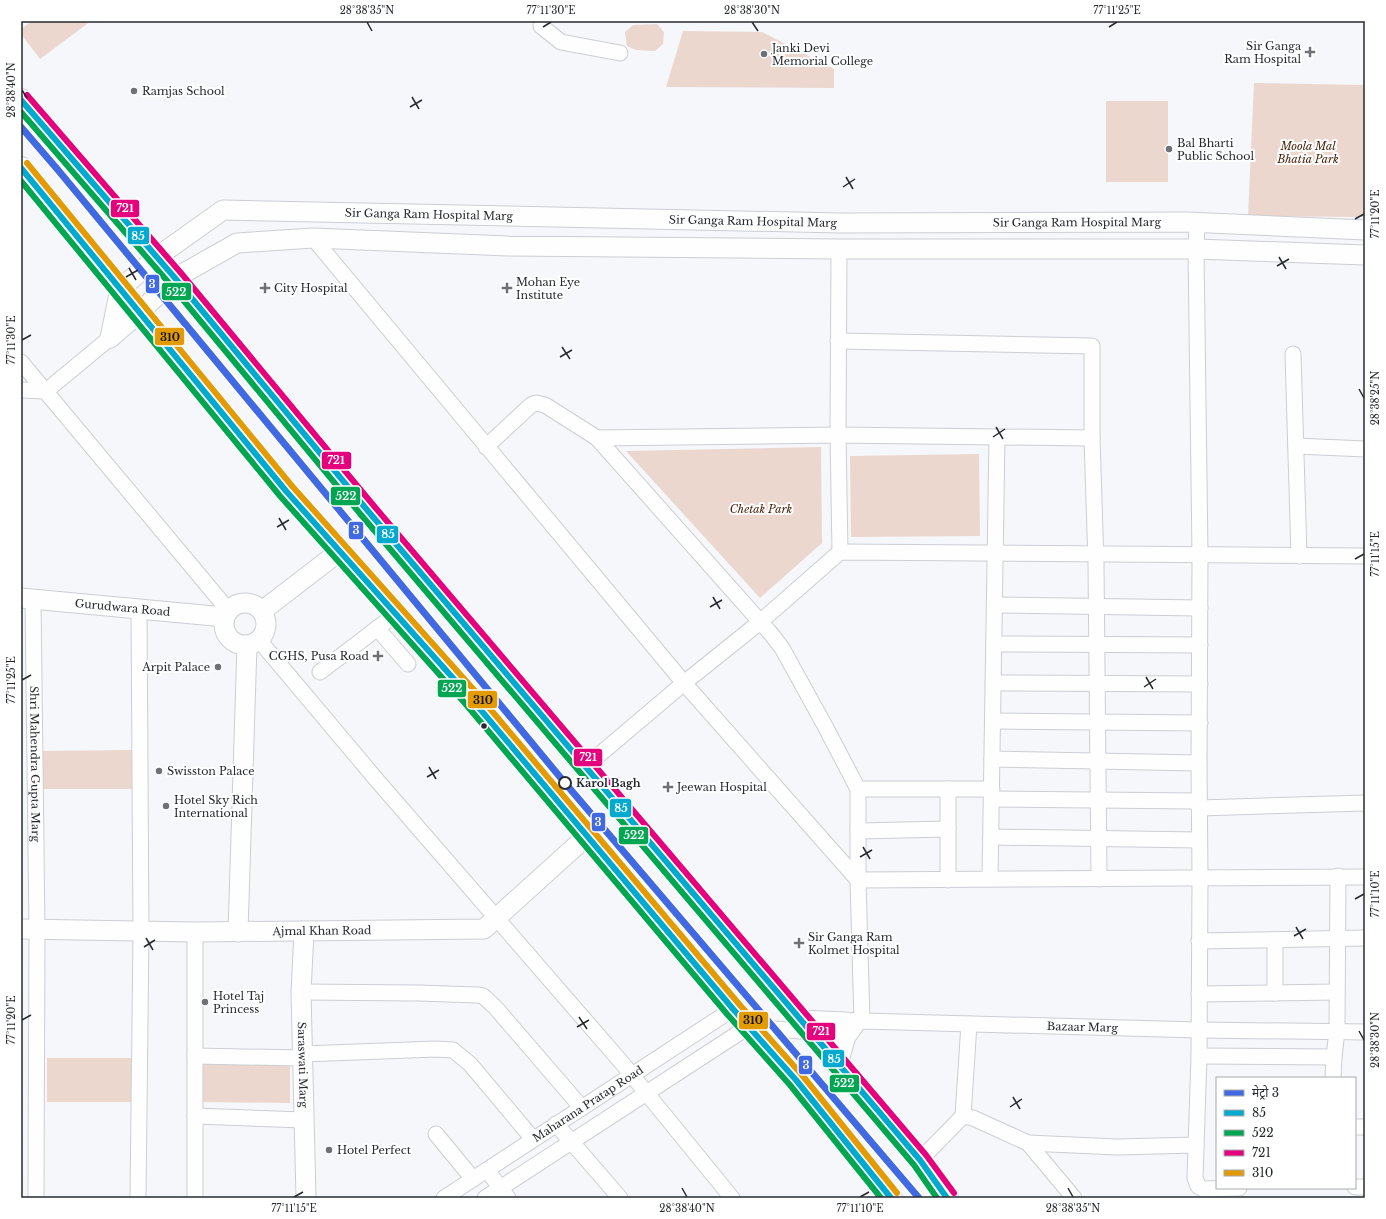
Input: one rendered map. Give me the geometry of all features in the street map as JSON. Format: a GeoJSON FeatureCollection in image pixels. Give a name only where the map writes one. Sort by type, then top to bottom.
{"type":"FeatureCollection","features":[{"type":"Feature","properties":{"kind":"main road"},"geometry":{"type":"LineString","coordinates":[[21,100],[175,278],[368,511],[807,1025],[837,1063],[920,1160],[947,1198]]}},
{"type":"Feature","properties":{"kind":"main road"},"geometry":{"type":"LineString","coordinates":[[21,168],[286,491],[469,696],[748,1027],[796,1080],[891,1198]]}},
{"type":"Feature","properties":{"kind":"main road"},"geometry":{"type":"LineString","coordinates":[[837,1063],[844,1037],[858,1022]]}},
{"type":"Feature","properties":{"kind":"street"},"geometry":{"type":"LineString","coordinates":[[542,26],[561,42],[620,53]]}},
{"type":"Feature","properties":{"kind":"street","name":"Sir Ganga Ram Hospital Marg"},"geometry":{"type":"LineString","coordinates":[[120,289],[156,257],[223,210],[840,223],[1197,222],[1365,230]]}},
{"type":"Feature","properties":{"kind":"street"},"geometry":{"type":"LineString","coordinates":[[1197,222],[1196,249],[1200,555],[1200,878],[1199,1056],[1194,1178],[1198,1186],[1203,1189],[1216,1189]]}},
{"type":"Feature","properties":{"kind":"street"},"geometry":{"type":"LineString","coordinates":[[840,223],[838,340],[840,552]]}},
{"type":"Feature","properties":{"kind":"street"},"geometry":{"type":"LineString","coordinates":[[21,390],[46,391],[139,313],[175,278],[237,243],[313,238],[508,246],[839,249],[1196,249],[1365,255]]}},
{"type":"Feature","properties":{"kind":"street"},"geometry":{"type":"LineString","coordinates":[[313,238],[684,683],[858,880],[1365,877]]}},
{"type":"Feature","properties":{"kind":"street"},"geometry":{"type":"LineString","coordinates":[[110,338],[120,289]]}},
{"type":"Feature","properties":{"kind":"street"},"geometry":{"type":"LineString","coordinates":[[838,340],[1092,346],[1092,438],[1097,606],[1099,879]]}},
{"type":"Feature","properties":{"kind":"street"},"geometry":{"type":"LineString","coordinates":[[1293,354],[1299,556]]}},
{"type":"Feature","properties":{"kind":"street"},"geometry":{"type":"LineString","coordinates":[[21,362],[227,614]]}},
{"type":"Feature","properties":{"kind":"street"},"geometry":{"type":"LineString","coordinates":[[486,447],[531,405],[536,403],[545,405],[597,438],[782,648],[858,789],[858,1022]]}},
{"type":"Feature","properties":{"kind":"street"},"geometry":{"type":"LineString","coordinates":[[597,438],[838,435],[1092,438]]}},
{"type":"Feature","properties":{"kind":"street"},"geometry":{"type":"LineString","coordinates":[[990,879],[998,437]]}},
{"type":"Feature","properties":{"kind":"street"},"geometry":{"type":"LineString","coordinates":[[1296,446],[1365,449]]}},
{"type":"Feature","properties":{"kind":"street"},"geometry":{"type":"LineString","coordinates":[[262,611],[340,551]]}},
{"type":"Feature","properties":{"kind":"street"},"geometry":{"type":"LineString","coordinates":[[586,766],[684,683],[760,622],[840,552],[1365,556]]}},
{"type":"Feature","properties":{"kind":"street","name":"Gurudwara Road"},"geometry":{"type":"LineString","coordinates":[[27,598],[139,609],[227,614]]}},
{"type":"Feature","properties":{"kind":"street","name":"Shri Mahendra Gupta Marg"},"geometry":{"type":"LineString","coordinates":[[27,598],[29,930],[36,1198]]}},
{"type":"Feature","properties":{"kind":"street"},"geometry":{"type":"LineString","coordinates":[[240,603],[254,605],[262,611],[266,621],[266,628],[263,634],[253,642],[240,644],[229,637],[225,631],[224,624],[227,614],[234,606],[240,603]]}},
{"type":"Feature","properties":{"kind":"street"},"geometry":{"type":"LineString","coordinates":[[995,605],[1200,608]]}},
{"type":"Feature","properties":{"kind":"street"},"geometry":{"type":"LineString","coordinates":[[138,1198],[142,932],[139,609]]}},
{"type":"Feature","properties":{"kind":"street"},"geometry":{"type":"LineString","coordinates":[[320,672],[396,614]]}},
{"type":"Feature","properties":{"kind":"street"},"geometry":{"type":"LineString","coordinates":[[377,628],[408,664]]}},
{"type":"Feature","properties":{"kind":"street"},"geometry":{"type":"LineString","coordinates":[[253,642],[632,1075],[732,1198]]}},
{"type":"Feature","properties":{"kind":"street"},"geometry":{"type":"LineString","coordinates":[[238,932],[253,642]]}},
{"type":"Feature","properties":{"kind":"street"},"geometry":{"type":"LineString","coordinates":[[994,644],[1200,645]]}},
{"type":"Feature","properties":{"kind":"street"},"geometry":{"type":"LineString","coordinates":[[994,683],[1200,684]]}},
{"type":"Feature","properties":{"kind":"street"},"geometry":{"type":"LineString","coordinates":[[993,721],[1200,723]]}},
{"type":"Feature","properties":{"kind":"street"},"geometry":{"type":"LineString","coordinates":[[992,759],[1199,763]]}},
{"type":"Feature","properties":{"kind":"street"},"geometry":{"type":"LineString","coordinates":[[858,789],[948,789],[992,794],[1199,804],[1365,803]]}},
{"type":"Feature","properties":{"kind":"street"},"geometry":{"type":"LineString","coordinates":[[948,789],[948,880]]}},
{"type":"Feature","properties":{"kind":"street"},"geometry":{"type":"LineString","coordinates":[[858,831],[948,829]]}},
{"type":"Feature","properties":{"kind":"street","name":"Ajmal Khan Road"},"geometry":{"type":"LineString","coordinates":[[29,930],[304,932],[484,929],[587,836]]}},
{"type":"Feature","properties":{"kind":"street"},"geometry":{"type":"LineString","coordinates":[[991,837],[1199,840]]}},
{"type":"Feature","properties":{"kind":"street"},"geometry":{"type":"LineString","coordinates":[[1333,1077],[1337,1031],[1338,876]]}},
{"type":"Feature","properties":{"kind":"street"},"geometry":{"type":"LineString","coordinates":[[195,932],[195,1198]]}},
{"type":"Feature","properties":{"kind":"street","name":"Saraswati Marg"},"geometry":{"type":"LineString","coordinates":[[304,932],[301,992],[306,1198]]}},
{"type":"Feature","properties":{"kind":"street"},"geometry":{"type":"LineString","coordinates":[[1199,941],[1365,938]]}},
{"type":"Feature","properties":{"kind":"street"},"geometry":{"type":"LineString","coordinates":[[1275,940],[1275,993]]}},
{"type":"Feature","properties":{"kind":"street"},"geometry":{"type":"LineString","coordinates":[[301,992],[419,992],[484,996],[582,1108]]}},
{"type":"Feature","properties":{"kind":"street"},"geometry":{"type":"LineString","coordinates":[[1199,994],[1337,992]]}},
{"type":"Feature","properties":{"kind":"street","name":"Maharana Pratap Road"},"geometry":{"type":"LineString","coordinates":[[444,1198],[733,1009]]}},
{"type":"Feature","properties":{"kind":"street","name":"Bazaar Marg"},"geometry":{"type":"LineString","coordinates":[[748,1027],[807,1025],[846,1020],[858,1022],[1199,1030],[1365,1032]]}},
{"type":"Feature","properties":{"kind":"street"},"geometry":{"type":"LineString","coordinates":[[920,1160],[963,1116],[969,1024]]}},
{"type":"Feature","properties":{"kind":"street","name":"Maharana Pratap Road"},"geometry":{"type":"LineString","coordinates":[[485,1198],[504,1193],[571,1142],[748,1027]]}},
{"type":"Feature","properties":{"kind":"street"},"geometry":{"type":"LineString","coordinates":[[195,1056],[303,1056],[436,1049],[453,1050],[475,1070],[533,1139]]}},
{"type":"Feature","properties":{"kind":"street"},"geometry":{"type":"LineString","coordinates":[[1199,1056],[1334,1057]]}},
{"type":"Feature","properties":{"kind":"street"},"geometry":{"type":"LineString","coordinates":[[195,1116],[304,1120]]}},
{"type":"Feature","properties":{"kind":"street"},"geometry":{"type":"LineString","coordinates":[[963,1116],[973,1118],[1028,1143],[1117,1147],[1196,1145]]}},
{"type":"Feature","properties":{"kind":"street"},"geometry":{"type":"LineString","coordinates":[[556,1124],[620,1198]]}},
{"type":"Feature","properties":{"kind":"street"},"geometry":{"type":"LineString","coordinates":[[436,1134],[473,1179]]}},
{"type":"Feature","properties":{"kind":"street"},"geometry":{"type":"LineString","coordinates":[[1028,1143],[1074,1198]]}},
{"type":"Feature","properties":{"kind":"street"},"geometry":{"type":"LineString","coordinates":[[487,1170],[504,1193]]}},
{"type":"Feature","properties":{"kind":"green space"},"geometry":{"type":"Polygon","coordinates":[[[32,21],[91,21],[40,59],[21,34],[21,29],[32,21]]]}},
{"type":"Feature","properties":{"kind":"green space"},"geometry":{"type":"Polygon","coordinates":[[[657,24],[664,32],[663,44],[655,51],[636,50],[627,46],[625,32],[633,25],[657,24]]]}},
{"type":"Feature","properties":{"kind":"green space"},"geometry":{"type":"Polygon","coordinates":[[[683,31],[762,32],[834,69],[834,88],[666,87],[683,31]]]}},
{"type":"Feature","properties":{"kind":"green space","name":"Moola Mal Bhatia Park"},"geometry":{"type":"Polygon","coordinates":[[[1254,83],[1365,85],[1365,217],[1248,216],[1254,83]]]}},
{"type":"Feature","properties":{"kind":"green space"},"geometry":{"type":"Polygon","coordinates":[[[1106,101],[1168,101],[1168,182],[1106,182],[1106,101]]]}},
{"type":"Feature","properties":{"kind":"green space","name":"Chetak Park"},"geometry":{"type":"Polygon","coordinates":[[[821,447],[822,543],[760,598],[626,451],[821,447]]]}},
{"type":"Feature","properties":{"kind":"green space"},"geometry":{"type":"Polygon","coordinates":[[[979,454],[980,536],[851,537],[850,456],[979,454]]]}},
{"type":"Feature","properties":{"kind":"green space"},"geometry":{"type":"Polygon","coordinates":[[[133,750],[134,789],[43,789],[42,751],[133,750]]]}},
{"type":"Feature","properties":{"kind":"green space"},"geometry":{"type":"Polygon","coordinates":[[[47,1058],[131,1058],[131,1102],[47,1102],[47,1058]]]}},
{"type":"Feature","properties":{"kind":"green space"},"geometry":{"type":"Polygon","coordinates":[[[199,1060],[290,1061],[290,1103],[199,1102],[199,1060]]]}},
{"type":"Feature","properties":{"kind":"metro line","name":"3"},"geometry":{"type":"LineString","coordinates":[[21,127],[565,783],[919,1198]]}},
{"type":"Feature","properties":{"kind":"transit line","name":"721"},"geometry":{"type":"LineString","coordinates":[[27,95],[181,273],[374,506],[926,1155],[954,1193]]}},
{"type":"Feature","properties":{"kind":"transit line","name":"85"},"geometry":{"type":"LineString","coordinates":[[21,100],[175,278],[368,511],[920,1160],[947,1198]]}},
{"type":"Feature","properties":{"kind":"transit line","name":"522"},"geometry":{"type":"LineString","coordinates":[[21,112],[169,283],[362,516],[914,1165],[937,1198]]}},
{"type":"Feature","properties":{"kind":"transit line","name":"310"},"geometry":{"type":"LineString","coordinates":[[27,163],[292,486],[475,691],[739,1004],[802,1075],[897,1193]]}},
{"type":"Feature","properties":{"kind":"transit line","name":"85"},"geometry":{"type":"LineString","coordinates":[[21,168],[286,491],[469,696],[733,1009],[796,1080],[891,1198]]}},
{"type":"Feature","properties":{"kind":"transit line","name":"522"},"geometry":{"type":"LineString","coordinates":[[21,181],[280,496],[463,701],[727,1014],[790,1085],[881,1198]]}},
{"type":"Feature","properties":{"kind":"place","name":"Sir Ganga Ram Hospital"},"geometry":{"type":"Point","coordinates":[1310,52]}},
{"type":"Feature","properties":{"kind":"place","name":"Janki Devi Memorial College"},"geometry":{"type":"Point","coordinates":[764,54]}},
{"type":"Feature","properties":{"kind":"place","name":"Ramjas School"},"geometry":{"type":"Point","coordinates":[134,91]}},
{"type":"Feature","properties":{"kind":"place","name":"Bal Bharti Public School"},"geometry":{"type":"Point","coordinates":[1169,149]}},
{"type":"Feature","properties":{"kind":"place","name":"City Hospital"},"geometry":{"type":"Point","coordinates":[265,288]}},
{"type":"Feature","properties":{"kind":"place","name":"Mohan Eye Institute"},"geometry":{"type":"Point","coordinates":[507,288]}},
{"type":"Feature","properties":{"kind":"place","name":"CGHS, Pusa Road"},"geometry":{"type":"Point","coordinates":[378,656]}},
{"type":"Feature","properties":{"kind":"place","name":"Arpit Palace"},"geometry":{"type":"Point","coordinates":[218,667]}},
{"type":"Feature","properties":{"kind":"place","name":"Swisston Palace"},"geometry":{"type":"Point","coordinates":[159,771]}},
{"type":"Feature","properties":{"kind":"place","name":"Karol Bagh"},"geometry":{"type":"Point","coordinates":[565,783]}},
{"type":"Feature","properties":{"kind":"place","name":"Jeewan Hospital"},"geometry":{"type":"Point","coordinates":[668,787]}},
{"type":"Feature","properties":{"kind":"place","name":"Hotel Sky Rich International"},"geometry":{"type":"Point","coordinates":[166,806]}},
{"type":"Feature","properties":{"kind":"place","name":"Sir Ganga Ram Kolmet Hospital"},"geometry":{"type":"Point","coordinates":[799,943]}},
{"type":"Feature","properties":{"kind":"place","name":"Hotel Taj Princess"},"geometry":{"type":"Point","coordinates":[205,1002]}},
{"type":"Feature","properties":{"kind":"place","name":"Hotel Perfect"},"geometry":{"type":"Point","coordinates":[329,1150]}}]}
